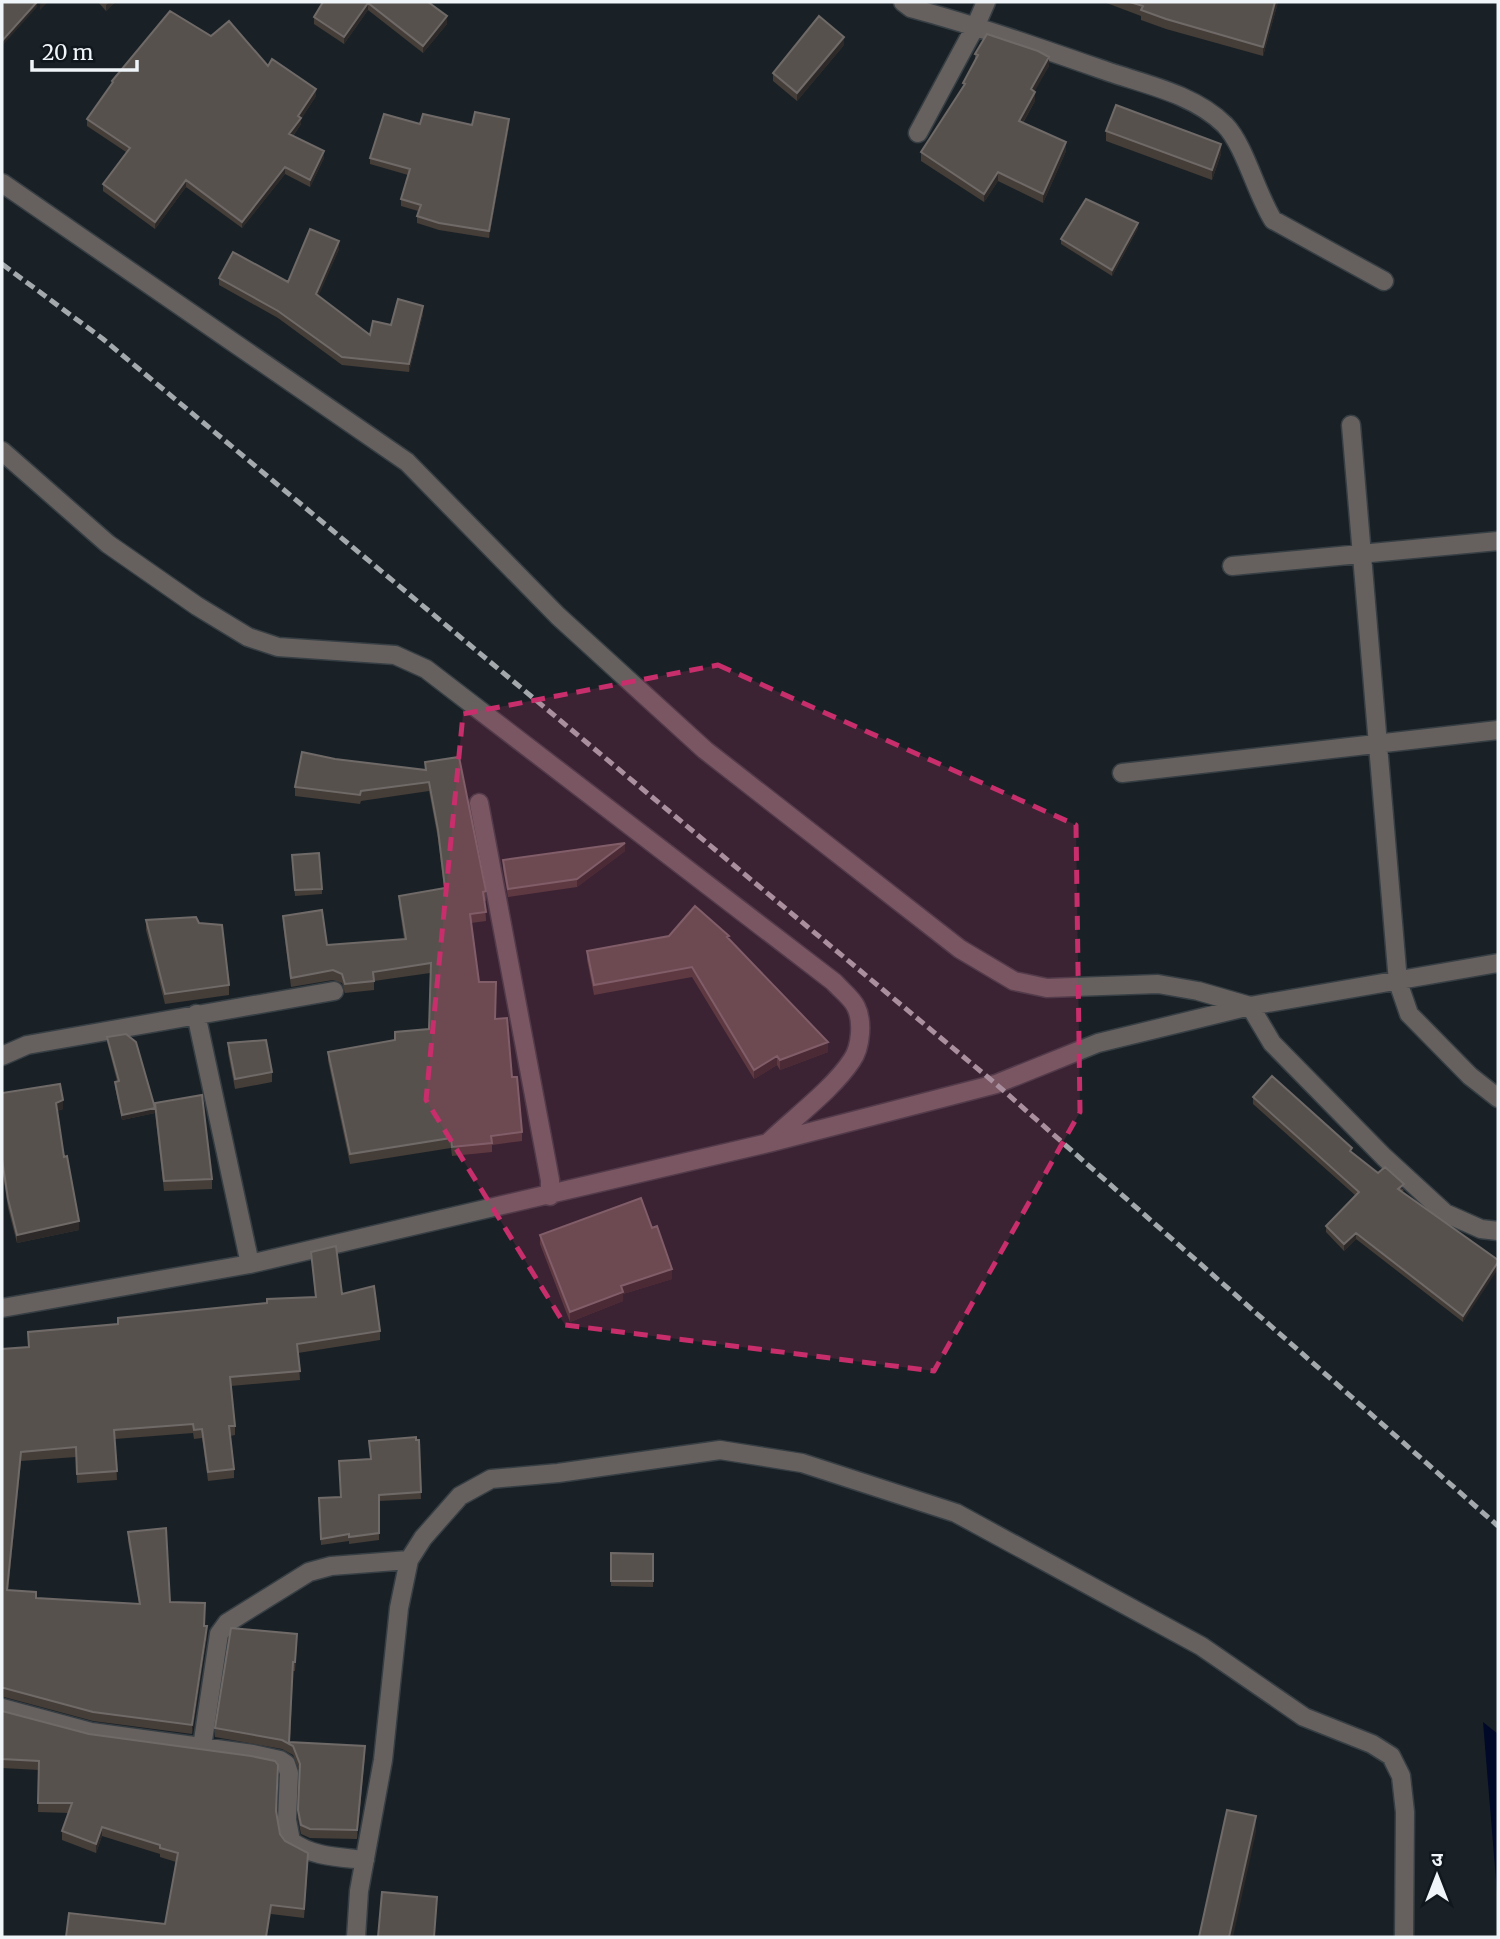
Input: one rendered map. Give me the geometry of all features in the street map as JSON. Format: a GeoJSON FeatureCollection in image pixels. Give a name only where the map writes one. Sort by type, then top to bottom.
{"type":"FeatureCollection","features":[{"type":"Feature","properties":{"kind":"street"},"geometry":{"type":"LineString","coordinates":[[903,2],[911,8],[976,25],[1161,90],[1207,109],[1227,127],[1273,220],[1384,281]]}},
{"type":"Feature","properties":{"kind":"street"},"geometry":{"type":"LineString","coordinates":[[918,133],[986,2]]}},
{"type":"Feature","properties":{"kind":"street"},"geometry":{"type":"LineString","coordinates":[[2,183],[407,462],[558,616],[705,750],[960,949],[1014,981],[1047,988],[1158,984],[1198,991],[1250,1006],[1272,1043],[1384,1157],[1445,1213],[1481,1229],[1498,1231]]}},
{"type":"Feature","properties":{"kind":"street"},"geometry":{"type":"LineString","coordinates":[[1351,425],[1398,982],[1409,1014],[1470,1076],[1498,1098]]}},
{"type":"Feature","properties":{"kind":"street"},"geometry":{"type":"LineString","coordinates":[[2,451],[108,544],[197,606],[248,637],[278,647],[395,655],[426,669],[834,982],[856,1004],[859,1041],[854,1058],[768,1143]]}},
{"type":"Feature","properties":{"kind":"street"},"geometry":{"type":"LineString","coordinates":[[1232,566],[1498,541]]}},
{"type":"Feature","properties":{"kind":"street"},"geometry":{"type":"LineString","coordinates":[[1122,773],[1498,730]]}},
{"type":"Feature","properties":{"kind":"street"},"geometry":{"type":"LineString","coordinates":[[479,803],[550,1180],[550,1196]]}},
{"type":"Feature","properties":{"kind":"street"},"geometry":{"type":"LineString","coordinates":[[2,1308],[250,1264],[550,1196],[996,1084],[1098,1044],[1250,1006],[1498,963]]}},
{"type":"Feature","properties":{"kind":"street"},"geometry":{"type":"LineString","coordinates":[[2,1056],[27,1045],[334,991]]}},
{"type":"Feature","properties":{"kind":"street"},"geometry":{"type":"LineString","coordinates":[[196,1014],[250,1264]]}},
{"type":"Feature","properties":{"kind":"street"},"geometry":{"type":"LineString","coordinates":[[356,1937],[359,1891],[383,1760],[400,1608],[410,1560],[423,1538],[460,1496],[491,1479],[558,1473],[720,1450],[802,1464],[956,1513],[1201,1646],[1304,1717],[1372,1744],[1391,1756],[1401,1776],[1405,1812],[1404,1937]]}},
{"type":"Feature","properties":{"kind":"street"},"geometry":{"type":"LineString","coordinates":[[202,1747],[219,1634],[227,1623],[309,1572],[331,1566],[410,1560]]}},
{"type":"Feature","properties":{"kind":"street"},"geometry":{"type":"LineString","coordinates":[[2,1708],[91,1732],[280,1760],[286,1764],[289,1773],[287,1820],[291,1840],[300,1848],[317,1854],[365,1860]]}},
{"type":"Feature","properties":{"kind":"highlighted area"},"geometry":{"type":"Polygon","coordinates":[[[718,665],[1076,825],[1080,1112],[934,1371],[565,1325],[426,1100],[463,714],[718,665]]]}},
{"type":"Feature","properties":{"kind":"water"},"geometry":{"type":"Polygon","coordinates":[[[1483,1722],[1498,1734],[1498,1904],[1483,1722]]]}},
{"type":"Feature","properties":{"kind":"building"},"geometry":{"type":"Polygon","coordinates":[[[2,2],[37,2],[2,41],[2,2]]]}},
{"type":"Feature","properties":{"kind":"building"},"geometry":{"type":"Polygon","coordinates":[[[323,2],[428,2],[447,16],[423,46],[368,3],[344,37],[314,17],[323,2]]]}},
{"type":"Feature","properties":{"kind":"building"},"geometry":{"type":"Polygon","coordinates":[[[1130,2],[1275,2],[1263,47],[1166,19],[1141,10],[1143,6],[1130,2]]]}},
{"type":"Feature","properties":{"kind":"building"},"geometry":{"type":"Polygon","coordinates":[[[170,11],[211,36],[229,21],[268,66],[272,59],[316,89],[289,134],[324,151],[310,180],[285,167],[242,222],[186,180],[155,222],[103,184],[130,148],[87,119],[112,81],[170,11]]]}},
{"type":"Feature","properties":{"kind":"building"},"geometry":{"type":"Polygon","coordinates":[[[819,16],[844,37],[797,93],[773,73],[819,16]]]}},
{"type":"Feature","properties":{"kind":"building"},"geometry":{"type":"Polygon","coordinates":[[[987,34],[1049,57],[1031,89],[1035,92],[1019,121],[1066,142],[1043,194],[998,172],[984,194],[921,152],[965,84],[963,83],[978,55],[975,54],[987,34]]]}},
{"type":"Feature","properties":{"kind":"building"},"geometry":{"type":"Polygon","coordinates":[[[1116,105],[1221,144],[1212,170],[1106,131],[1116,105]]]}},
{"type":"Feature","properties":{"kind":"building"},"geometry":{"type":"Polygon","coordinates":[[[475,112],[509,119],[489,231],[439,223],[417,216],[421,205],[401,199],[410,169],[370,158],[384,114],[420,124],[423,114],[472,125],[475,112]]]}},
{"type":"Feature","properties":{"kind":"building"},"geometry":{"type":"Polygon","coordinates":[[[1086,199],[1138,223],[1112,270],[1061,239],[1086,199]]]}},
{"type":"Feature","properties":{"kind":"building"},"geometry":{"type":"Polygon","coordinates":[[[310,229],[339,241],[316,294],[370,335],[373,321],[391,325],[398,299],[423,306],[409,364],[342,357],[278,311],[219,278],[233,252],[288,282],[310,229]]]}},
{"type":"Feature","properties":{"kind":"building"},"geometry":{"type":"Polygon","coordinates":[[[302,752],[335,759],[426,770],[425,762],[459,757],[486,891],[483,892],[486,912],[470,914],[479,982],[496,982],[495,1019],[507,1018],[512,1077],[517,1077],[522,1132],[491,1136],[492,1143],[452,1147],[451,1138],[350,1154],[328,1052],[395,1040],[395,1032],[429,1029],[431,963],[373,972],[374,981],[345,984],[342,974],[333,970],[291,978],[283,916],[322,910],[327,945],[406,939],[399,896],[445,888],[429,782],[361,791],[360,795],[295,787],[302,752]]]}},
{"type":"Feature","properties":{"kind":"building"},"geometry":{"type":"Polygon","coordinates":[[[625,843],[577,879],[508,889],[503,860],[625,843]]]}},
{"type":"Feature","properties":{"kind":"building"},"geometry":{"type":"Polygon","coordinates":[[[319,853],[322,889],[295,890],[292,855],[319,853]]]}},
{"type":"Feature","properties":{"kind":"building"},"geometry":{"type":"Polygon","coordinates":[[[695,906],[729,936],[727,937],[828,1042],[780,1060],[777,1056],[754,1070],[692,967],[594,985],[587,951],[669,936],[695,906]]]}},
{"type":"Feature","properties":{"kind":"building"},"geometry":{"type":"Polygon","coordinates":[[[196,917],[199,923],[222,925],[229,985],[165,994],[146,920],[196,917]]]}},
{"type":"Feature","properties":{"kind":"building"},"geometry":{"type":"Polygon","coordinates":[[[126,1034],[136,1042],[155,1108],[122,1115],[115,1082],[119,1081],[107,1037],[126,1034]]]}},
{"type":"Feature","properties":{"kind":"building"},"geometry":{"type":"Polygon","coordinates":[[[266,1040],[272,1072],[235,1079],[228,1043],[266,1040]]]}},
{"type":"Feature","properties":{"kind":"building"},"geometry":{"type":"Polygon","coordinates":[[[1272,1076],[1352,1148],[1350,1151],[1378,1173],[1385,1167],[1404,1184],[1398,1189],[1498,1260],[1463,1316],[1356,1233],[1344,1244],[1326,1226],[1359,1192],[1253,1097],[1272,1076]]]}},
{"type":"Feature","properties":{"kind":"building"},"geometry":{"type":"Polygon","coordinates":[[[60,1084],[63,1100],[56,1103],[64,1157],[67,1156],[79,1221],[17,1235],[2,1159],[2,1093],[60,1084]]]}},
{"type":"Feature","properties":{"kind":"building"},"geometry":{"type":"Polygon","coordinates":[[[202,1095],[212,1179],[164,1181],[155,1103],[202,1095]]]}},
{"type":"Feature","properties":{"kind":"building"},"geometry":{"type":"Polygon","coordinates":[[[641,1198],[652,1228],[657,1226],[672,1269],[621,1286],[623,1292],[570,1312],[540,1235],[641,1198]]]}},
{"type":"Feature","properties":{"kind":"building"},"geometry":{"type":"Polygon","coordinates":[[[336,1246],[342,1294],[374,1286],[380,1331],[297,1344],[300,1371],[230,1377],[235,1426],[229,1426],[234,1469],[208,1472],[202,1429],[194,1430],[193,1424],[114,1430],[117,1471],[77,1474],[76,1447],[21,1452],[7,1590],[36,1592],[36,1598],[140,1604],[128,1532],[166,1528],[170,1602],[205,1603],[204,1626],[207,1626],[192,1725],[93,1712],[2,1688],[2,1349],[29,1347],[28,1332],[118,1324],[118,1318],[267,1303],[267,1299],[316,1297],[311,1252],[336,1246]]]}},
{"type":"Feature","properties":{"kind":"building"},"geometry":{"type":"Polygon","coordinates":[[[416,1437],[416,1440],[419,1440],[421,1492],[379,1495],[379,1533],[321,1539],[319,1498],[341,1497],[339,1461],[371,1459],[369,1441],[416,1437]]]}},
{"type":"Feature","properties":{"kind":"building"},"geometry":{"type":"Polygon","coordinates":[[[611,1553],[653,1554],[653,1581],[611,1581],[611,1553]]]}},
{"type":"Feature","properties":{"kind":"building"},"geometry":{"type":"Polygon","coordinates":[[[231,1628],[297,1634],[289,1742],[365,1746],[357,1830],[310,1829],[301,1825],[298,1810],[300,1764],[293,1746],[282,1740],[215,1728],[231,1628]]]}},
{"type":"Feature","properties":{"kind":"building"},"geometry":{"type":"Polygon","coordinates":[[[2,1711],[89,1734],[275,1761],[278,1765],[276,1811],[280,1834],[285,1841],[308,1853],[304,1909],[271,1905],[266,1937],[66,1937],[69,1913],[165,1924],[178,1853],[102,1827],[96,1844],[62,1831],[72,1803],[38,1803],[39,1761],[2,1759],[2,1711]]]}},
{"type":"Feature","properties":{"kind":"building"},"geometry":{"type":"Polygon","coordinates":[[[1227,1810],[1256,1816],[1229,1937],[1199,1937],[1227,1810]]]}},
{"type":"Feature","properties":{"kind":"building"},"geometry":{"type":"Polygon","coordinates":[[[382,1892],[437,1897],[434,1937],[378,1937],[382,1892]]]}},
{"type":"Feature","properties":{"kind":"railway"},"geometry":{"type":"LineString","coordinates":[[2,264],[103,339],[996,1084],[1498,1526]]}}]}
